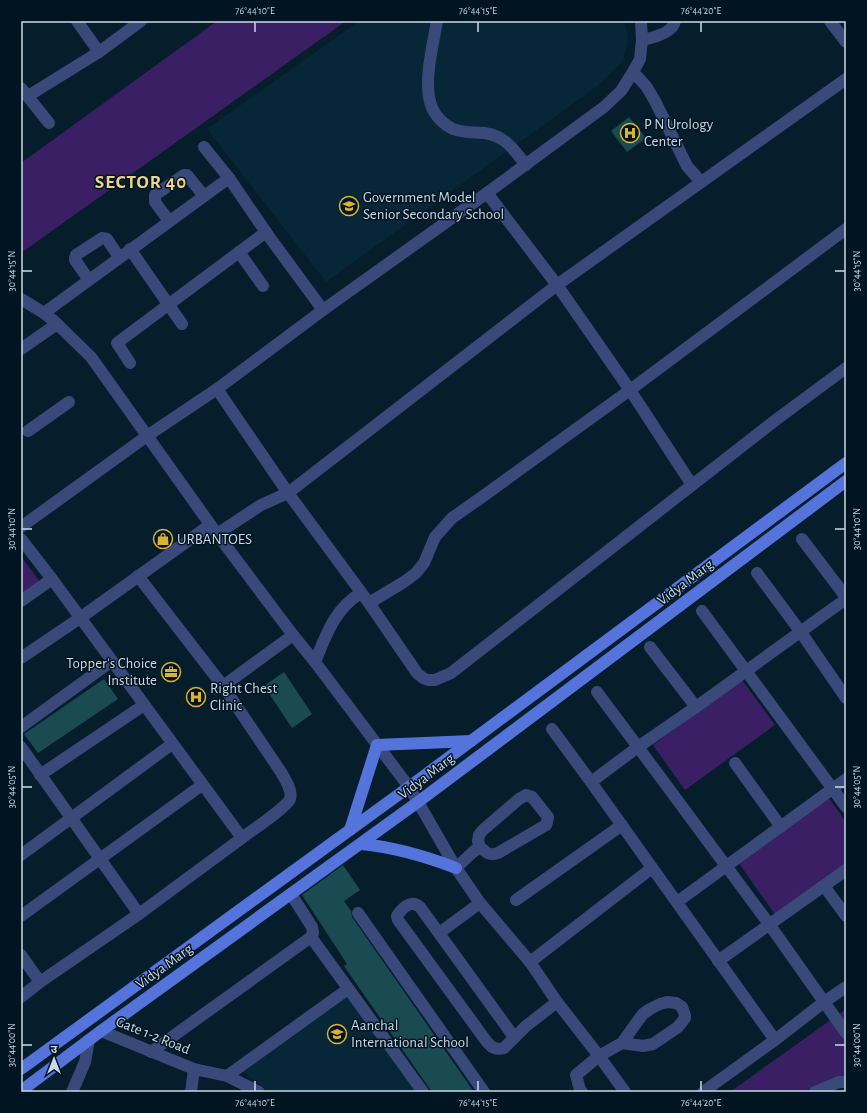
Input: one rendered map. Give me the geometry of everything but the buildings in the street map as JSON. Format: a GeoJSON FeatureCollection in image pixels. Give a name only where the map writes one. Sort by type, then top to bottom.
{"type":"FeatureCollection","features":[{"type":"Feature","properties":{"kind":"main road","name":"Vidya Marg"},"geometry":{"type":"LineString","coordinates":[[21,1069],[409,788],[846,463]]}},
{"type":"Feature","properties":{"kind":"main road","name":"Vidya Marg"},"geometry":{"type":"LineString","coordinates":[[21,1091],[101,1031],[418,802],[846,481]]}},
{"type":"Feature","properties":{"kind":"main road"},"geometry":{"type":"LineString","coordinates":[[350,830],[377,745],[471,741]]}},
{"type":"Feature","properties":{"kind":"main road"},"geometry":{"type":"LineString","coordinates":[[361,844],[397,850],[435,860],[456,868]]}},
{"type":"Feature","properties":{"kind":"street"},"geometry":{"type":"LineString","coordinates":[[77,21],[99,52]]}},
{"type":"Feature","properties":{"kind":"street"},"geometry":{"type":"LineString","coordinates":[[49,123],[24,92],[99,52],[141,21]]}},
{"type":"Feature","properties":{"kind":"street"},"geometry":{"type":"LineString","coordinates":[[437,21],[429,68],[428,92],[431,107],[443,123],[453,129],[467,132],[485,133],[499,137],[512,146],[526,164]]}},
{"type":"Feature","properties":{"kind":"street"},"geometry":{"type":"LineString","coordinates":[[21,527],[147,436],[217,389],[323,310],[604,107],[621,91],[640,59],[642,40],[641,21]]}},
{"type":"Feature","properties":{"kind":"street"},"geometry":{"type":"LineString","coordinates":[[642,40],[661,35],[669,30],[675,24],[675,21]]}},
{"type":"Feature","properties":{"kind":"street"},"geometry":{"type":"LineString","coordinates":[[830,21],[846,42]]}},
{"type":"Feature","properties":{"kind":"street"},"geometry":{"type":"LineString","coordinates":[[633,72],[646,86],[687,166],[701,182]]}},
{"type":"Feature","properties":{"kind":"street"},"geometry":{"type":"LineString","coordinates":[[21,658],[138,576],[213,529],[288,493],[557,285],[846,79]]}},
{"type":"Feature","properties":{"kind":"street"},"geometry":{"type":"LineString","coordinates":[[204,147],[229,178],[323,310]]}},
{"type":"Feature","properties":{"kind":"street"},"geometry":{"type":"LineString","coordinates":[[169,221],[155,202],[155,195],[184,175],[187,176],[204,196]]}},
{"type":"Feature","properties":{"kind":"street"},"geometry":{"type":"LineString","coordinates":[[44,313],[229,178]]}},
{"type":"Feature","properties":{"kind":"street"},"geometry":{"type":"LineString","coordinates":[[487,193],[557,285],[630,390],[692,485]]}},
{"type":"Feature","properties":{"kind":"street"},"geometry":{"type":"LineString","coordinates":[[369,603],[416,573],[424,563],[435,536],[452,518],[482,498],[630,390],[846,229]]}},
{"type":"Feature","properties":{"kind":"street"},"geometry":{"type":"LineString","coordinates":[[130,363],[117,343],[266,232]]}},
{"type":"Feature","properties":{"kind":"street"},"geometry":{"type":"LineString","coordinates":[[89,280],[75,260],[76,255],[102,238],[107,239],[120,258]]}},
{"type":"Feature","properties":{"kind":"street"},"geometry":{"type":"LineString","coordinates":[[130,250],[169,303],[182,324]]}},
{"type":"Feature","properties":{"kind":"street"},"geometry":{"type":"LineString","coordinates":[[239,252],[263,286]]}},
{"type":"Feature","properties":{"kind":"street"},"geometry":{"type":"LineString","coordinates":[[21,299],[44,313],[91,357],[213,529],[409,788],[456,868],[480,902],[530,962],[557,1002],[599,1056],[621,1091]]}},
{"type":"Feature","properties":{"kind":"street"},"geometry":{"type":"LineString","coordinates":[[21,349],[57,324]]}},
{"type":"Feature","properties":{"kind":"street"},"geometry":{"type":"LineString","coordinates":[[217,389],[288,493],[369,603],[418,673],[423,678],[434,680],[451,673],[777,419],[846,368]]}},
{"type":"Feature","properties":{"kind":"street"},"geometry":{"type":"LineString","coordinates":[[28,431],[69,402]]}},
{"type":"Feature","properties":{"kind":"street"},"geometry":{"type":"LineString","coordinates":[[21,539],[242,838]]}},
{"type":"Feature","properties":{"kind":"street"},"geometry":{"type":"LineString","coordinates":[[591,782],[846,598],[802,539]]}},
{"type":"Feature","properties":{"kind":"street"},"geometry":{"type":"LineString","coordinates":[[757,573],[846,698]]}},
{"type":"Feature","properties":{"kind":"street"},"geometry":{"type":"LineString","coordinates":[[21,997],[40,982],[139,914],[275,814],[290,799],[291,793],[281,772],[223,686],[138,576]]}},
{"type":"Feature","properties":{"kind":"street"},"geometry":{"type":"LineString","coordinates":[[21,601],[52,579]]}},
{"type":"Feature","properties":{"kind":"street"},"geometry":{"type":"LineString","coordinates":[[315,662],[331,623],[352,598],[361,593]]}},
{"type":"Feature","properties":{"kind":"street"},"geometry":{"type":"LineString","coordinates":[[702,611],[747,670],[846,807]]}},
{"type":"Feature","properties":{"kind":"street"},"geometry":{"type":"LineString","coordinates":[[223,686],[293,635]]}},
{"type":"Feature","properties":{"kind":"street"},"geometry":{"type":"LineString","coordinates":[[650,646],[696,707]]}},
{"type":"Feature","properties":{"kind":"street"},"geometry":{"type":"LineString","coordinates":[[21,727],[112,661]]}},
{"type":"Feature","properties":{"kind":"street"},"geometry":{"type":"LineString","coordinates":[[597,692],[769,924],[846,1033]]}},
{"type":"Feature","properties":{"kind":"street"},"geometry":{"type":"LineString","coordinates":[[40,775],[144,704]]}},
{"type":"Feature","properties":{"kind":"street"},"geometry":{"type":"LineString","coordinates":[[552,729],[775,1040]]}},
{"type":"Feature","properties":{"kind":"street"},"geometry":{"type":"LineString","coordinates":[[21,855],[172,744]]}},
{"type":"Feature","properties":{"kind":"street"},"geometry":{"type":"LineString","coordinates":[[21,747],[72,817],[139,914]]}},
{"type":"Feature","properties":{"kind":"street"},"geometry":{"type":"LineString","coordinates":[[735,763],[781,827]]}},
{"type":"Feature","properties":{"kind":"street"},"geometry":{"type":"LineString","coordinates":[[677,902],[846,779]]}},
{"type":"Feature","properties":{"kind":"street"},"geometry":{"type":"LineString","coordinates":[[21,916],[202,785]]}},
{"type":"Feature","properties":{"kind":"street"},"geometry":{"type":"LineString","coordinates":[[526,795],[532,797],[548,817],[546,825],[498,853],[493,855],[480,847],[478,841],[479,835],[483,830],[519,799],[526,795]]}},
{"type":"Feature","properties":{"kind":"street"},"geometry":{"type":"LineString","coordinates":[[516,900],[622,825]]}},
{"type":"Feature","properties":{"kind":"street"},"geometry":{"type":"LineString","coordinates":[[456,868],[480,847]]}},
{"type":"Feature","properties":{"kind":"street"},"geometry":{"type":"LineString","coordinates":[[530,962],[652,868]]}},
{"type":"Feature","properties":{"kind":"street"},"geometry":{"type":"LineString","coordinates":[[718,961],[846,870]]}},
{"type":"Feature","properties":{"kind":"street"},"geometry":{"type":"LineString","coordinates":[[824,886],[846,916]]}},
{"type":"Feature","properties":{"kind":"street"},"geometry":{"type":"LineString","coordinates":[[151,1052],[311,937],[313,933],[312,926],[291,894]]}},
{"type":"Feature","properties":{"kind":"street"},"geometry":{"type":"LineString","coordinates":[[439,933],[480,902]]}},
{"type":"Feature","properties":{"kind":"street"},"geometry":{"type":"LineString","coordinates":[[514,1038],[439,933],[417,905],[412,904],[401,910],[397,916],[398,920],[490,1046],[495,1049],[504,1048],[514,1038],[526,1026],[557,1002]]}},
{"type":"Feature","properties":{"kind":"street"},"geometry":{"type":"LineString","coordinates":[[358,913],[484,1092]]}},
{"type":"Feature","properties":{"kind":"street"},"geometry":{"type":"LineString","coordinates":[[311,937],[423,1092]]}},
{"type":"Feature","properties":{"kind":"street"},"geometry":{"type":"LineString","coordinates":[[21,955],[40,982]]}},
{"type":"Feature","properties":{"kind":"street"},"geometry":{"type":"LineString","coordinates":[[703,1092],[846,986]]}},
{"type":"Feature","properties":{"kind":"street"},"geometry":{"type":"LineString","coordinates":[[227,1076],[348,989]]}},
{"type":"Feature","properties":{"kind":"street"},"geometry":{"type":"LineString","coordinates":[[582,1092],[580,1090],[576,1075],[599,1056],[622,1043],[643,1014],[660,1004],[667,1002],[676,1003],[682,1007],[685,1015],[682,1022],[674,1030],[653,1044],[643,1046],[622,1043]]}},
{"type":"Feature","properties":{"kind":"street","name":"Gate 1-2 Road"},"geometry":{"type":"LineString","coordinates":[[101,1031],[194,1069],[191,1092]]}},
{"type":"Feature","properties":{"kind":"street"},"geometry":{"type":"LineString","coordinates":[[72,1092],[85,1062],[89,1040]]}},
{"type":"Feature","properties":{"kind":"street"},"geometry":{"type":"LineString","coordinates":[[194,1069],[227,1076],[259,1092]]}},
{"type":"Feature","properties":{"kind":"street"},"geometry":{"type":"LineString","coordinates":[[815,1092],[840,1082],[846,1082]]}},
{"type":"Feature","properties":{"kind":"shaded area"},"geometry":{"type":"Polygon","coordinates":[[[217,21],[346,21],[21,253],[21,163],[217,21]]]}},
{"type":"Feature","properties":{"kind":"shaded area","name":"Government Model Senior Secondary School"},"geometry":{"type":"Polygon","coordinates":[[[359,21],[624,21],[628,37],[623,61],[596,87],[326,282],[207,129],[359,21]]]}},
{"type":"Feature","properties":{"kind":"shaded area"},"geometry":{"type":"Polygon","coordinates":[[[21,556],[40,582],[21,595],[21,556]]]}},
{"type":"Feature","properties":{"kind":"shaded area"},"geometry":{"type":"Polygon","coordinates":[[[742,680],[775,725],[685,790],[653,745],[742,680]]]}},
{"type":"Feature","properties":{"kind":"shaded area"},"geometry":{"type":"Polygon","coordinates":[[[828,797],[846,822],[846,866],[776,916],[738,862],[828,797]]]}},
{"type":"Feature","properties":{"kind":"shaded area","name":"Aanchal International School"},"geometry":{"type":"Polygon","coordinates":[[[349,996],[420,1092],[270,1092],[243,1072],[349,996]]]}},
{"type":"Feature","properties":{"kind":"shaded area"},"geometry":{"type":"Polygon","coordinates":[[[846,1009],[846,1077],[828,1080],[814,1092],[730,1092],[846,1009]]]}},
{"type":"Feature","properties":{"kind":"place","name":"P N Urology Center"},"geometry":{"type":"Point","coordinates":[630,133]}},
{"type":"Feature","properties":{"kind":"place","name":"Government Model Senior Secondary School"},"geometry":{"type":"Point","coordinates":[349,206]}},
{"type":"Feature","properties":{"kind":"place","name":"URBANTOES"},"geometry":{"type":"Point","coordinates":[163,539]}},
{"type":"Feature","properties":{"kind":"place","name":"Topper's Choice Institute"},"geometry":{"type":"Point","coordinates":[171,672]}},
{"type":"Feature","properties":{"kind":"place","name":"Right Chest Clinic"},"geometry":{"type":"Point","coordinates":[196,697]}},
{"type":"Feature","properties":{"kind":"place","name":"Aanchal International School"},"geometry":{"type":"Point","coordinates":[337,1034]}},
{"type":"Feature","properties":{"kind":"district","name":"SECTOR 40"},"geometry":{"type":"Point","coordinates":[141,181]}}]}
